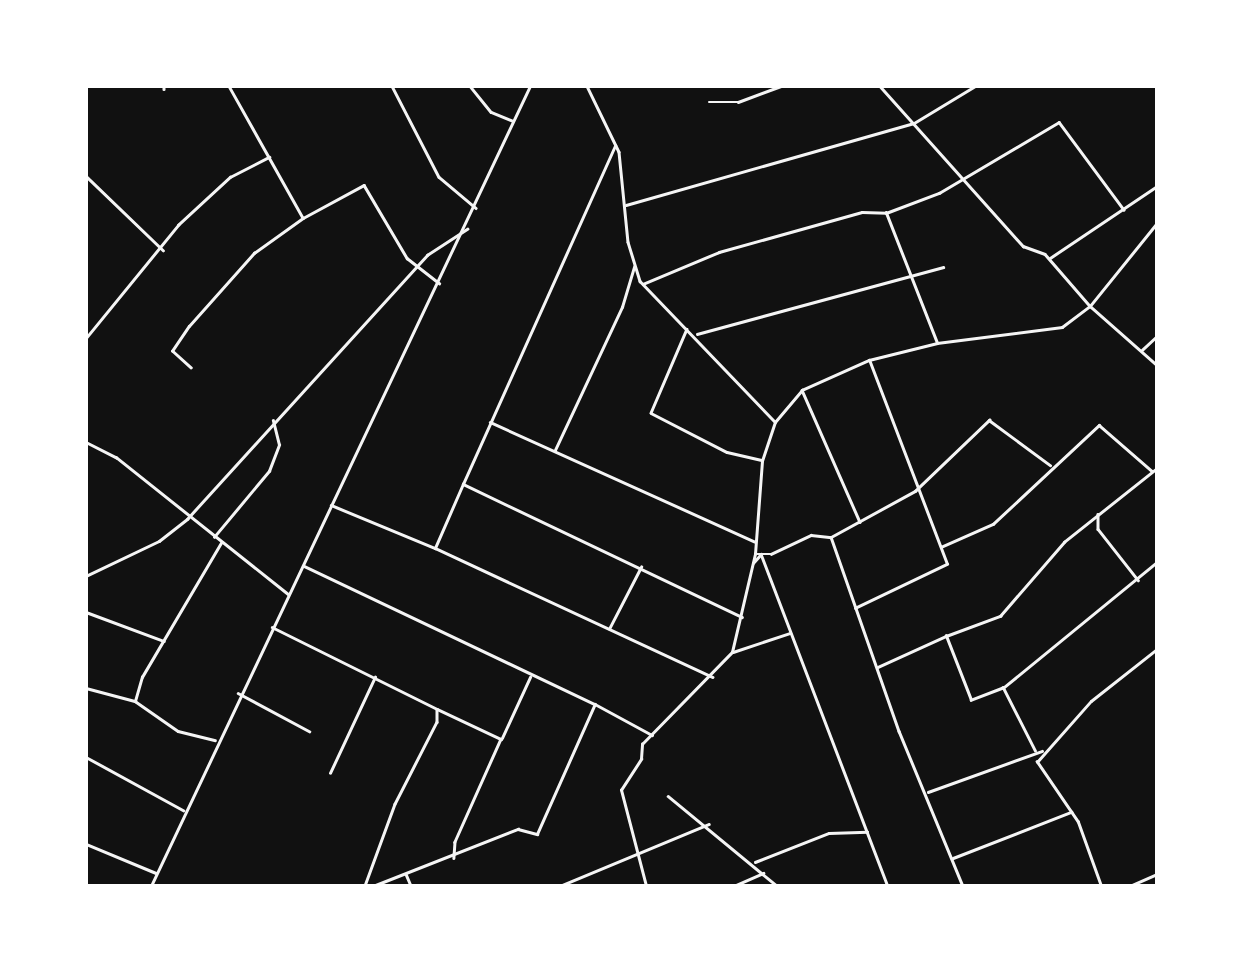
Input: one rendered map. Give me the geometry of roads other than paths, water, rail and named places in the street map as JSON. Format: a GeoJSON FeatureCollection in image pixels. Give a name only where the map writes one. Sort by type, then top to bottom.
{"type":"FeatureCollection","features":[{"type":"Feature","properties":{"kind":"street"},"geometry":{"type":"LineString","coordinates":[[229,86],[303,218]]}},
{"type":"Feature","properties":{"kind":"street"},"geometry":{"type":"LineString","coordinates":[[392,86],[439,177],[476,208]]}},
{"type":"Feature","properties":{"kind":"street"},"geometry":{"type":"LineString","coordinates":[[470,86],[491,112],[511,120]]}},
{"type":"Feature","properties":{"kind":"street"},"geometry":{"type":"LineString","coordinates":[[151,886],[215,740],[304,566],[330,504],[467,229],[511,120],[530,86]]}},
{"type":"Feature","properties":{"kind":"street"},"geometry":{"type":"LineString","coordinates":[[587,86],[615,146],[634,267],[643,284],[687,329],[697,334],[775,422]]}},
{"type":"Feature","properties":{"kind":"street"},"geometry":{"type":"LineString","coordinates":[[709,102],[738,102],[781,86]]}},
{"type":"Feature","properties":{"kind":"street"},"geometry":{"type":"LineString","coordinates":[[880,86],[963,175],[1023,246],[1049,259],[1090,306],[1157,365]]}},
{"type":"Feature","properties":{"kind":"street"},"geometry":{"type":"LineString","coordinates":[[625,206],[914,123],[975,86]]}},
{"type":"Feature","properties":{"kind":"street"},"geometry":{"type":"LineString","coordinates":[[643,284],[719,253],[862,212],[886,213],[939,193],[963,175],[1059,122],[1124,210]]}},
{"type":"Feature","properties":{"kind":"street"},"geometry":{"type":"LineString","coordinates":[[435,548],[615,146]]}},
{"type":"Feature","properties":{"kind":"street"},"geometry":{"type":"LineString","coordinates":[[86,338],[163,250],[178,225],[230,177],[270,157]]}},
{"type":"Feature","properties":{"kind":"street"},"geometry":{"type":"LineString","coordinates":[[86,176],[163,250]]}},
{"type":"Feature","properties":{"kind":"street"},"geometry":{"type":"LineString","coordinates":[[191,368],[172,351],[189,326],[254,253],[303,218],[364,185],[416,265],[439,283]]}},
{"type":"Feature","properties":{"kind":"street"},"geometry":{"type":"LineString","coordinates":[[1049,259],[1157,187]]}},
{"type":"Feature","properties":{"kind":"street"},"geometry":{"type":"LineString","coordinates":[[886,213],[909,277],[937,342]]}},
{"type":"Feature","properties":{"kind":"street"},"geometry":{"type":"LineString","coordinates":[[646,886],[621,790],[652,735],[713,677],[732,652],[755,554],[762,461],[775,422],[802,390],[869,360],[937,342],[1062,327],[1090,306],[1157,223]]}},
{"type":"Feature","properties":{"kind":"street"},"geometry":{"type":"LineString","coordinates":[[86,576],[159,541],[187,519],[273,420],[416,265],[467,229]]}},
{"type":"Feature","properties":{"kind":"street"},"geometry":{"type":"LineString","coordinates":[[555,452],[622,307],[634,267]]}},
{"type":"Feature","properties":{"kind":"street"},"geometry":{"type":"LineString","coordinates":[[697,334],[943,267]]}},
{"type":"Feature","properties":{"kind":"street"},"geometry":{"type":"LineString","coordinates":[[687,329],[651,413],[727,452],[762,461]]}},
{"type":"Feature","properties":{"kind":"street"},"geometry":{"type":"LineString","coordinates":[[1142,351],[1157,336]]}},
{"type":"Feature","properties":{"kind":"street"},"geometry":{"type":"LineString","coordinates":[[855,608],[947,564],[915,491],[869,360]]}},
{"type":"Feature","properties":{"kind":"street"},"geometry":{"type":"LineString","coordinates":[[802,390],[860,522]]}},
{"type":"Feature","properties":{"kind":"street"},"geometry":{"type":"LineString","coordinates":[[214,537],[270,471],[279,445],[273,420]]}},
{"type":"Feature","properties":{"kind":"street"},"geometry":{"type":"LineString","coordinates":[[755,554],[811,535],[831,537],[915,491],[989,420],[1050,465]]}},
{"type":"Feature","properties":{"kind":"street"},"geometry":{"type":"LineString","coordinates":[[490,422],[754,541]]}},
{"type":"Feature","properties":{"kind":"street"},"geometry":{"type":"LineString","coordinates":[[941,547],[993,524],[1050,465],[1099,425],[1153,472]]}},
{"type":"Feature","properties":{"kind":"street"},"geometry":{"type":"LineString","coordinates":[[86,442],[116,457],[187,519],[288,594]]}},
{"type":"Feature","properties":{"kind":"street"},"geometry":{"type":"LineString","coordinates":[[878,667],[946,636],[1000,616],[1064,542],[1157,468]]}},
{"type":"Feature","properties":{"kind":"street"},"geometry":{"type":"LineString","coordinates":[[463,484],[642,566],[742,617]]}},
{"type":"Feature","properties":{"kind":"street"},"geometry":{"type":"LineString","coordinates":[[330,504],[435,548],[713,677]]}},
{"type":"Feature","properties":{"kind":"street"},"geometry":{"type":"LineString","coordinates":[[1098,514],[1098,529],[1138,579]]}},
{"type":"Feature","properties":{"kind":"street"},"geometry":{"type":"LineString","coordinates":[[831,537],[855,608],[963,886]]}},
{"type":"Feature","properties":{"kind":"street"},"geometry":{"type":"LineString","coordinates":[[135,701],[164,641],[221,543]]}},
{"type":"Feature","properties":{"kind":"street"},"geometry":{"type":"LineString","coordinates":[[753,563],[761,554]]}},
{"type":"Feature","properties":{"kind":"street"},"geometry":{"type":"LineString","coordinates":[[761,554],[888,886]]}},
{"type":"Feature","properties":{"kind":"street"},"geometry":{"type":"LineString","coordinates":[[946,636],[971,699],[1003,688],[1157,562]]}},
{"type":"Feature","properties":{"kind":"street"},"geometry":{"type":"LineString","coordinates":[[304,566],[530,677],[595,704],[652,735]]}},
{"type":"Feature","properties":{"kind":"street"},"geometry":{"type":"LineString","coordinates":[[609,629],[642,566]]}},
{"type":"Feature","properties":{"kind":"street"},"geometry":{"type":"LineString","coordinates":[[86,612],[164,641]]}},
{"type":"Feature","properties":{"kind":"street"},"geometry":{"type":"LineString","coordinates":[[272,627],[501,739]]}},
{"type":"Feature","properties":{"kind":"street"},"geometry":{"type":"LineString","coordinates":[[732,652],[790,633]]}},
{"type":"Feature","properties":{"kind":"street"},"geometry":{"type":"LineString","coordinates":[[1101,886],[1071,812],[1037,762],[1042,751],[1091,701],[1157,649]]}},
{"type":"Feature","properties":{"kind":"street"},"geometry":{"type":"LineString","coordinates":[[330,773],[375,677]]}},
{"type":"Feature","properties":{"kind":"street"},"geometry":{"type":"LineString","coordinates":[[454,858],[455,842],[530,677]]}},
{"type":"Feature","properties":{"kind":"street"},"geometry":{"type":"LineString","coordinates":[[86,688],[135,701],[178,730],[215,740]]}},
{"type":"Feature","properties":{"kind":"street"},"geometry":{"type":"LineString","coordinates":[[1003,688],[1035,751]]}},
{"type":"Feature","properties":{"kind":"street"},"geometry":{"type":"LineString","coordinates":[[238,693],[309,731]]}},
{"type":"Feature","properties":{"kind":"street"},"geometry":{"type":"LineString","coordinates":[[373,886],[454,858],[518,829],[537,834],[595,704]]}},
{"type":"Feature","properties":{"kind":"street"},"geometry":{"type":"LineString","coordinates":[[365,886],[437,709]]}},
{"type":"Feature","properties":{"kind":"street"},"geometry":{"type":"LineString","coordinates":[[927,792],[1035,751],[1042,751]]}},
{"type":"Feature","properties":{"kind":"street"},"geometry":{"type":"LineString","coordinates":[[86,757],[183,810]]}},
{"type":"Feature","properties":{"kind":"street"},"geometry":{"type":"LineString","coordinates":[[668,796],[709,824],[755,862],[776,886]]}},
{"type":"Feature","properties":{"kind":"street"},"geometry":{"type":"LineString","coordinates":[[952,858],[1071,812]]}},
{"type":"Feature","properties":{"kind":"street"},"geometry":{"type":"LineString","coordinates":[[560,886],[637,850],[709,824]]}},
{"type":"Feature","properties":{"kind":"street"},"geometry":{"type":"LineString","coordinates":[[755,862],[829,833],[867,832]]}},
{"type":"Feature","properties":{"kind":"street"},"geometry":{"type":"LineString","coordinates":[[86,844],[156,873]]}},
{"type":"Feature","properties":{"kind":"street"},"geometry":{"type":"LineString","coordinates":[[734,886],[764,873]]}},
{"type":"Feature","properties":{"kind":"street"},"geometry":{"type":"LineString","coordinates":[[406,874],[411,886]]}},
{"type":"Feature","properties":{"kind":"street"},"geometry":{"type":"LineString","coordinates":[[1130,886],[1157,874]]}}]}
